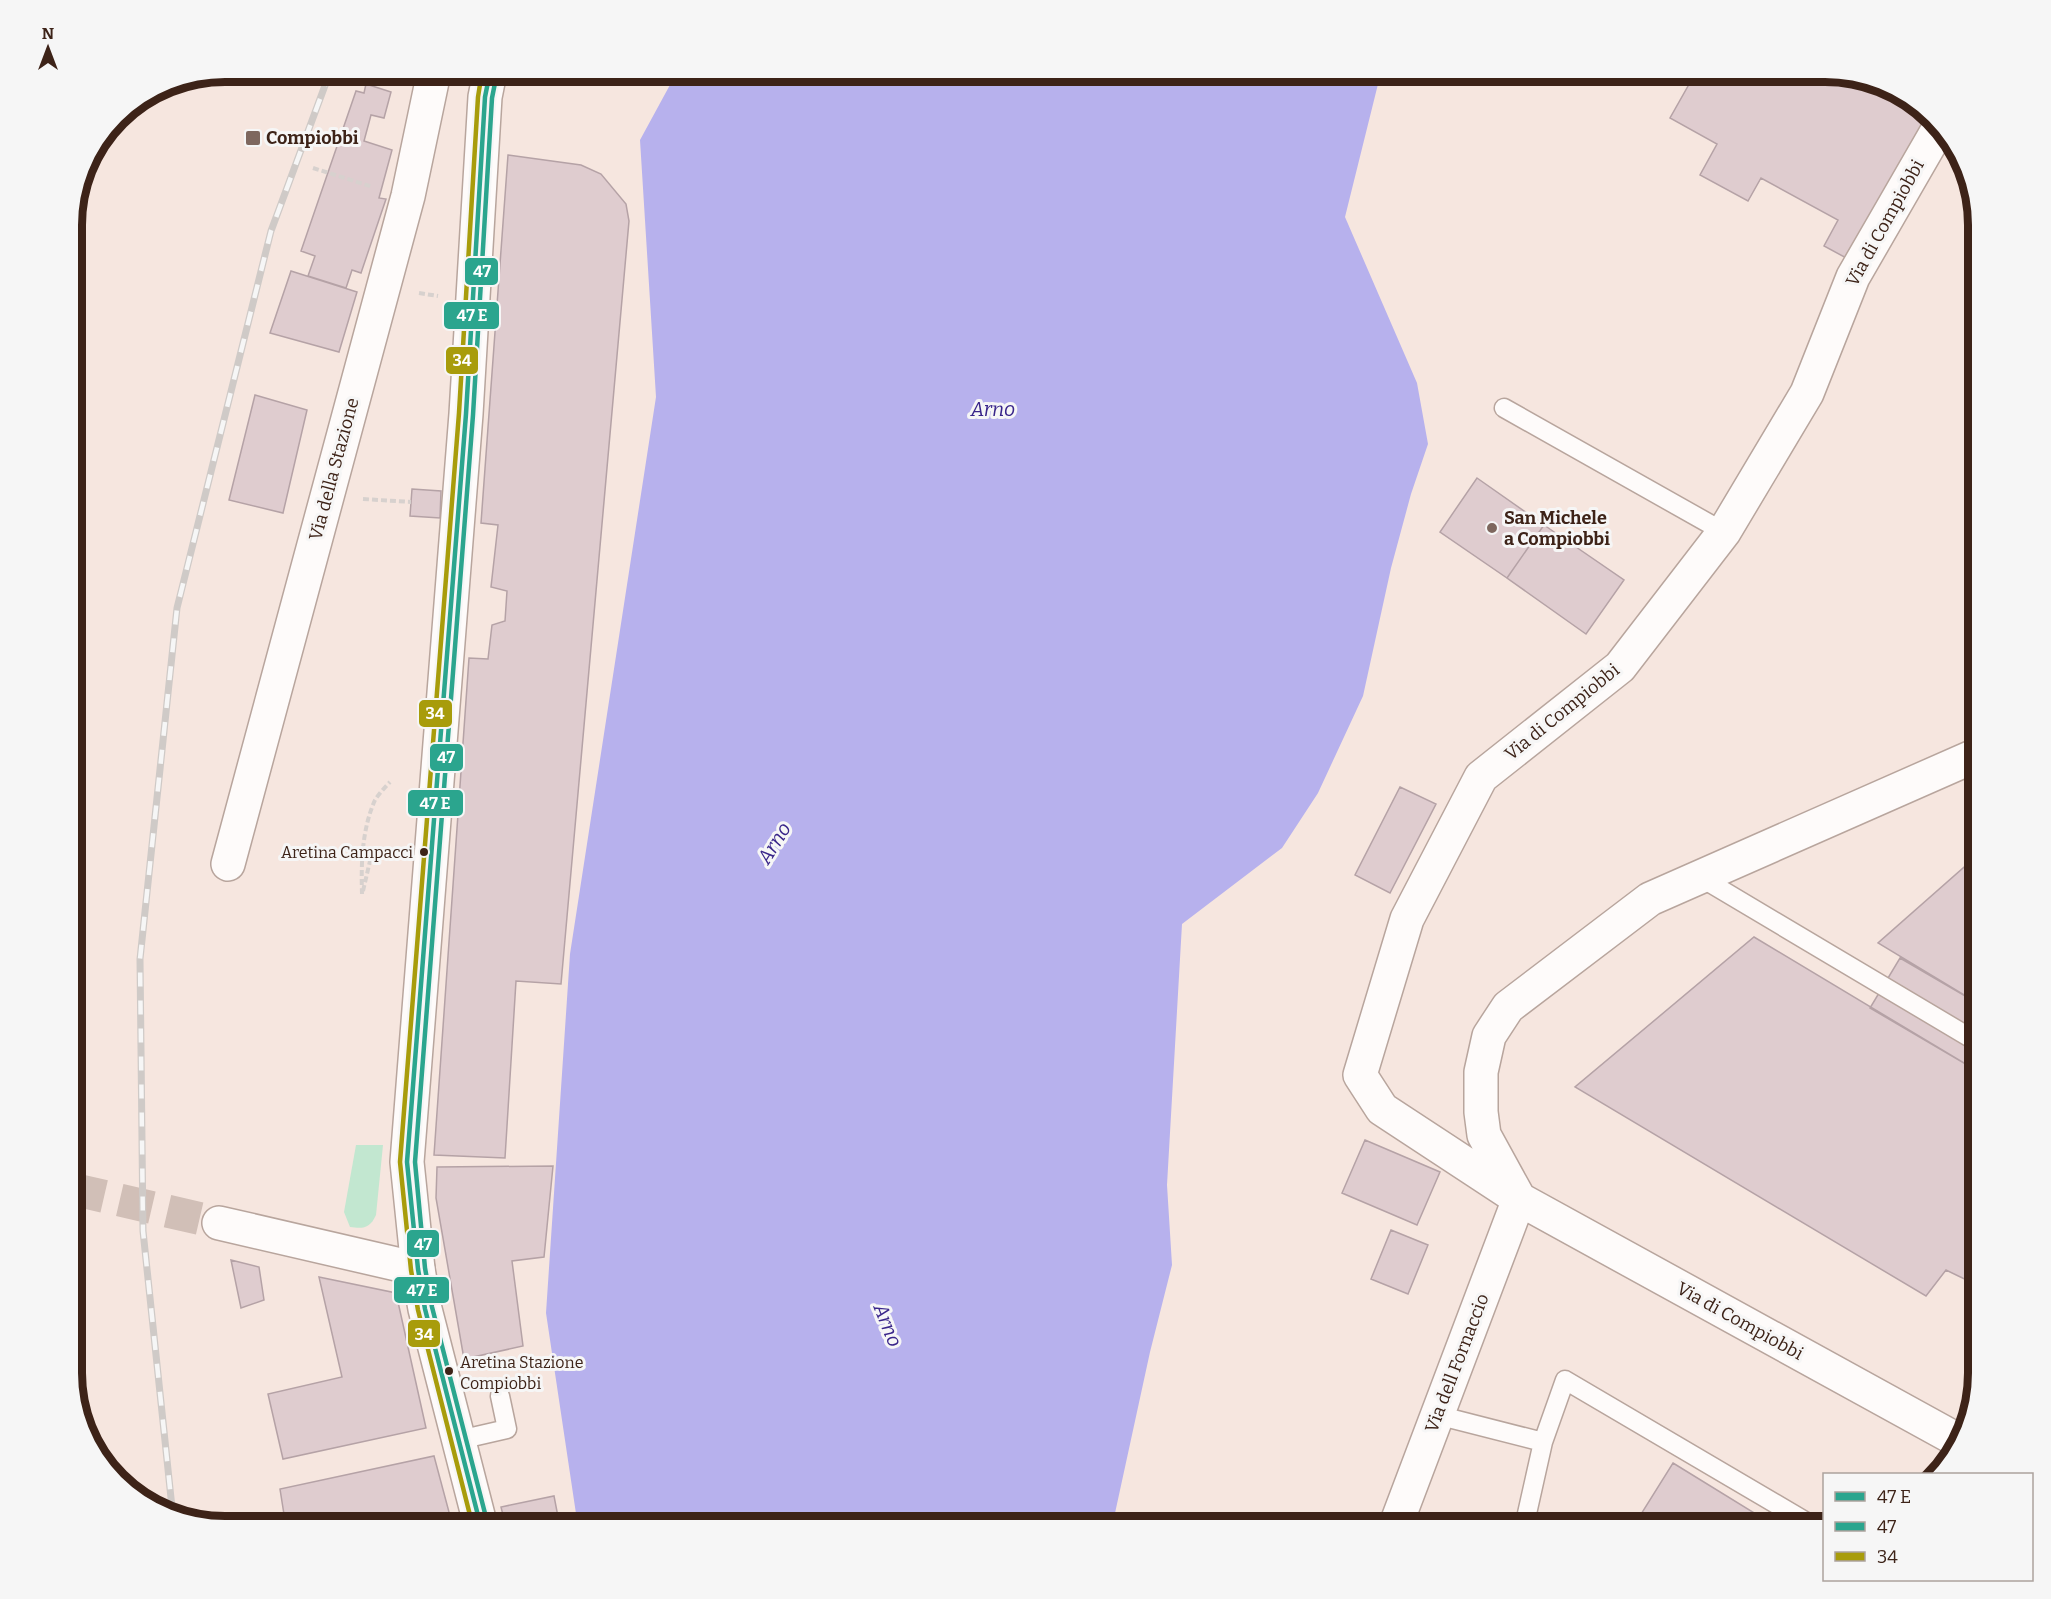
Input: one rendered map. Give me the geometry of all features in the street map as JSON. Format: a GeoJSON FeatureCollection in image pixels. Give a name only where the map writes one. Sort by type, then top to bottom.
{"type":"FeatureCollection","features":[{"type":"Feature","properties":{"kind":"street","name":"Via della Stazione"},"geometry":{"type":"LineString","coordinates":[[228,864],[408,196],[432,83]]}},
{"type":"Feature","properties":{"kind":"street"},"geometry":{"type":"LineString","coordinates":[[478,1516],[430,1331],[418,1269],[407,1162],[463,448],[485,97],[488,83]]}},
{"type":"Feature","properties":{"kind":"street","name":"Via di Compiobbi"},"geometry":{"type":"LineString","coordinates":[[1935,135],[1853,277],[1807,393],[1724,532],[1620,667],[1481,777],[1407,919],[1360,1075],[1382,1109],[1519,1199],[1953,1438]]}},
{"type":"Feature","properties":{"kind":"street"},"geometry":{"type":"LineString","coordinates":[[1519,1199],[1484,1135],[1480,1112],[1480,1072],[1489,1036],[1508,1007],[1650,899],[1968,759]]}},
{"type":"Feature","properties":{"kind":"street","name":"Via dell Fornaccio"},"geometry":{"type":"LineString","coordinates":[[1399,1516],[1519,1199]]}},
{"type":"Feature","properties":{"kind":"street"},"geometry":{"type":"LineString","coordinates":[[219,1222],[418,1269]]}},
{"type":"Feature","properties":{"kind":"lane"},"geometry":{"type":"LineString","coordinates":[[1504,408],[1724,532]]}},
{"type":"Feature","properties":{"kind":"lane"},"geometry":{"type":"LineString","coordinates":[[1700,877],[1968,1036]]}},
{"type":"Feature","properties":{"kind":"lane"},"geometry":{"type":"LineString","coordinates":[[1526,1516],[1543,1442],[1565,1380],[1796,1516]]}},
{"type":"Feature","properties":{"kind":"lane"},"geometry":{"type":"LineString","coordinates":[[459,1440],[507,1429],[500,1396]]}},
{"type":"Feature","properties":{"kind":"lane"},"geometry":{"type":"LineString","coordinates":[[1437,1415],[1543,1442]]}},
{"type":"Feature","properties":{"kind":"path"},"geometry":{"type":"LineString","coordinates":[[313,168],[408,196]]}},
{"type":"Feature","properties":{"kind":"path"},"geometry":{"type":"LineString","coordinates":[[373,499],[411,502]]}},
{"type":"Feature","properties":{"kind":"path"},"geometry":{"type":"LineString","coordinates":[[387,856],[370,861],[362,894],[361,866],[366,832],[376,799],[390,782]]}},
{"type":"Feature","properties":{"kind":"green space"},"geometry":{"type":"Polygon","coordinates":[[[356,1145],[383,1145],[376,1215],[369,1225],[359,1228],[350,1227],[344,1212],[356,1145]]]}},
{"type":"Feature","properties":{"kind":"water","name":"Arno"},"geometry":{"type":"Polygon","coordinates":[[[671,83],[1378,83],[1345,217],[1417,383],[1428,444],[1411,494],[1391,568],[1363,696],[1318,793],[1282,848],[1182,924],[1167,1185],[1172,1265],[1150,1352],[1114,1516],[576,1516],[546,1313],[570,954],[656,397],[640,140],[671,83]]]}},
{"type":"Feature","properties":{"kind":"building"},"geometry":{"type":"Polygon","coordinates":[[[1690,83],[1825,83],[1853,85],[1889,97],[1912,112],[1926,125],[1850,260],[1824,246],[1838,220],[1761,178],[1748,201],[1700,175],[1717,144],[1670,118],[1690,83]]]}},
{"type":"Feature","properties":{"kind":"building","name":"Compiobbi"},"geometry":{"type":"Polygon","coordinates":[[[366,84],[391,92],[384,118],[371,115],[364,141],[392,150],[379,198],[386,199],[361,273],[352,270],[346,288],[308,276],[315,256],[301,251],[356,91],[364,93],[366,84]]]}},
{"type":"Feature","properties":{"kind":"building"},"geometry":{"type":"Polygon","coordinates":[[[508,155],[581,165],[601,174],[626,204],[629,221],[561,984],[516,981],[505,1158],[434,1155],[469,658],[488,659],[492,625],[505,621],[507,591],[491,587],[498,525],[481,523],[508,155]]]}},
{"type":"Feature","properties":{"kind":"building"},"geometry":{"type":"Polygon","coordinates":[[[291,271],[357,292],[339,352],[270,333],[291,271]]]}},
{"type":"Feature","properties":{"kind":"building"},"geometry":{"type":"Polygon","coordinates":[[[255,395],[307,410],[283,513],[229,500],[255,395]]]}},
{"type":"Feature","properties":{"kind":"building","name":"San Michele a Compiobbi"},"geometry":{"type":"Polygon","coordinates":[[[1477,478],[1544,525],[1507,578],[1440,532],[1477,478]]]}},
{"type":"Feature","properties":{"kind":"building"},"geometry":{"type":"Polygon","coordinates":[[[412,489],[441,491],[440,518],[410,516],[412,489]]]}},
{"type":"Feature","properties":{"kind":"building"},"geometry":{"type":"Polygon","coordinates":[[[1544,525],[1624,580],[1586,634],[1507,578],[1544,525]]]}},
{"type":"Feature","properties":{"kind":"building"},"geometry":{"type":"Polygon","coordinates":[[[1400,787],[1436,804],[1390,893],[1355,875],[1400,787]]]}},
{"type":"Feature","properties":{"kind":"building"},"geometry":{"type":"Polygon","coordinates":[[[1968,864],[1968,997],[1878,943],[1968,864]]]}},
{"type":"Feature","properties":{"kind":"building"},"geometry":{"type":"Polygon","coordinates":[[[1754,937],[1968,1065],[1968,1281],[1946,1270],[1926,1296],[1575,1087],[1754,937]]]}},
{"type":"Feature","properties":{"kind":"building"},"geometry":{"type":"Polygon","coordinates":[[[1900,958],[1968,998],[1968,1066],[1870,1008],[1900,958]]]}},
{"type":"Feature","properties":{"kind":"building"},"geometry":{"type":"Polygon","coordinates":[[[1365,1140],[1440,1172],[1417,1225],[1342,1193],[1365,1140]]]}},
{"type":"Feature","properties":{"kind":"building"},"geometry":{"type":"Polygon","coordinates":[[[553,1166],[544,1257],[512,1261],[523,1346],[464,1359],[436,1198],[437,1167],[553,1166]]]}},
{"type":"Feature","properties":{"kind":"building"},"geometry":{"type":"Polygon","coordinates":[[[1391,1230],[1428,1245],[1408,1294],[1371,1279],[1391,1230]]]}},
{"type":"Feature","properties":{"kind":"building"},"geometry":{"type":"Polygon","coordinates":[[[231,1260],[259,1267],[264,1300],[241,1308],[231,1260]]]}},
{"type":"Feature","properties":{"kind":"building"},"geometry":{"type":"Polygon","coordinates":[[[319,1277],[396,1293],[426,1428],[283,1459],[268,1394],[342,1377],[319,1277]]]}},
{"type":"Feature","properties":{"kind":"building"},"geometry":{"type":"Polygon","coordinates":[[[434,1456],[450,1516],[284,1516],[280,1489],[434,1456]]]}},
{"type":"Feature","properties":{"kind":"building"},"geometry":{"type":"Polygon","coordinates":[[[1673,1463],[1759,1516],[1640,1516],[1673,1463]]]}},
{"type":"Feature","properties":{"kind":"building"},"geometry":{"type":"Polygon","coordinates":[[[554,1496],[558,1516],[503,1516],[501,1507],[554,1496]]]}},
{"type":"Feature","properties":{"kind":"tunnel"},"geometry":{"type":"LineString","coordinates":[[83,1192],[219,1223]]}},
{"type":"Feature","properties":{"kind":"railway"},"geometry":{"type":"LineString","coordinates":[[172,1506],[143,1231],[140,959],[177,608],[271,231],[326,83]]}},
{"type":"Feature","properties":{"kind":"transit line","name":"34"},"geometry":{"type":"LineString","coordinates":[[470,1516],[418,1310],[411,1270],[400,1162],[459,413],[480,83]]}},
{"type":"Feature","properties":{"kind":"transit line"},"geometry":{"type":"LineString","coordinates":[[478,1516],[425,1309],[418,1269],[407,1162],[466,414],[485,97],[488,83]]}},
{"type":"Feature","properties":{"kind":"transit line","name":"47"},"geometry":{"type":"LineString","coordinates":[[486,1516],[432,1307],[425,1268],[415,1162],[473,415],[492,98],[495,83]]}},
{"type":"Feature","properties":{"kind":"place","name":"Compiobbi"},"geometry":{"type":"Point","coordinates":[253,138]}},
{"type":"Feature","properties":{"kind":"place","name":"San Michele a Compiobbi"},"geometry":{"type":"Point","coordinates":[1492,528]}},
{"type":"Feature","properties":{"kind":"place","name":"Aretina Campacci"},"geometry":{"type":"Point","coordinates":[424,852]}},
{"type":"Feature","properties":{"kind":"place","name":"Aretina Stazione Compiobbi"},"geometry":{"type":"Point","coordinates":[449,1371]}}]}
